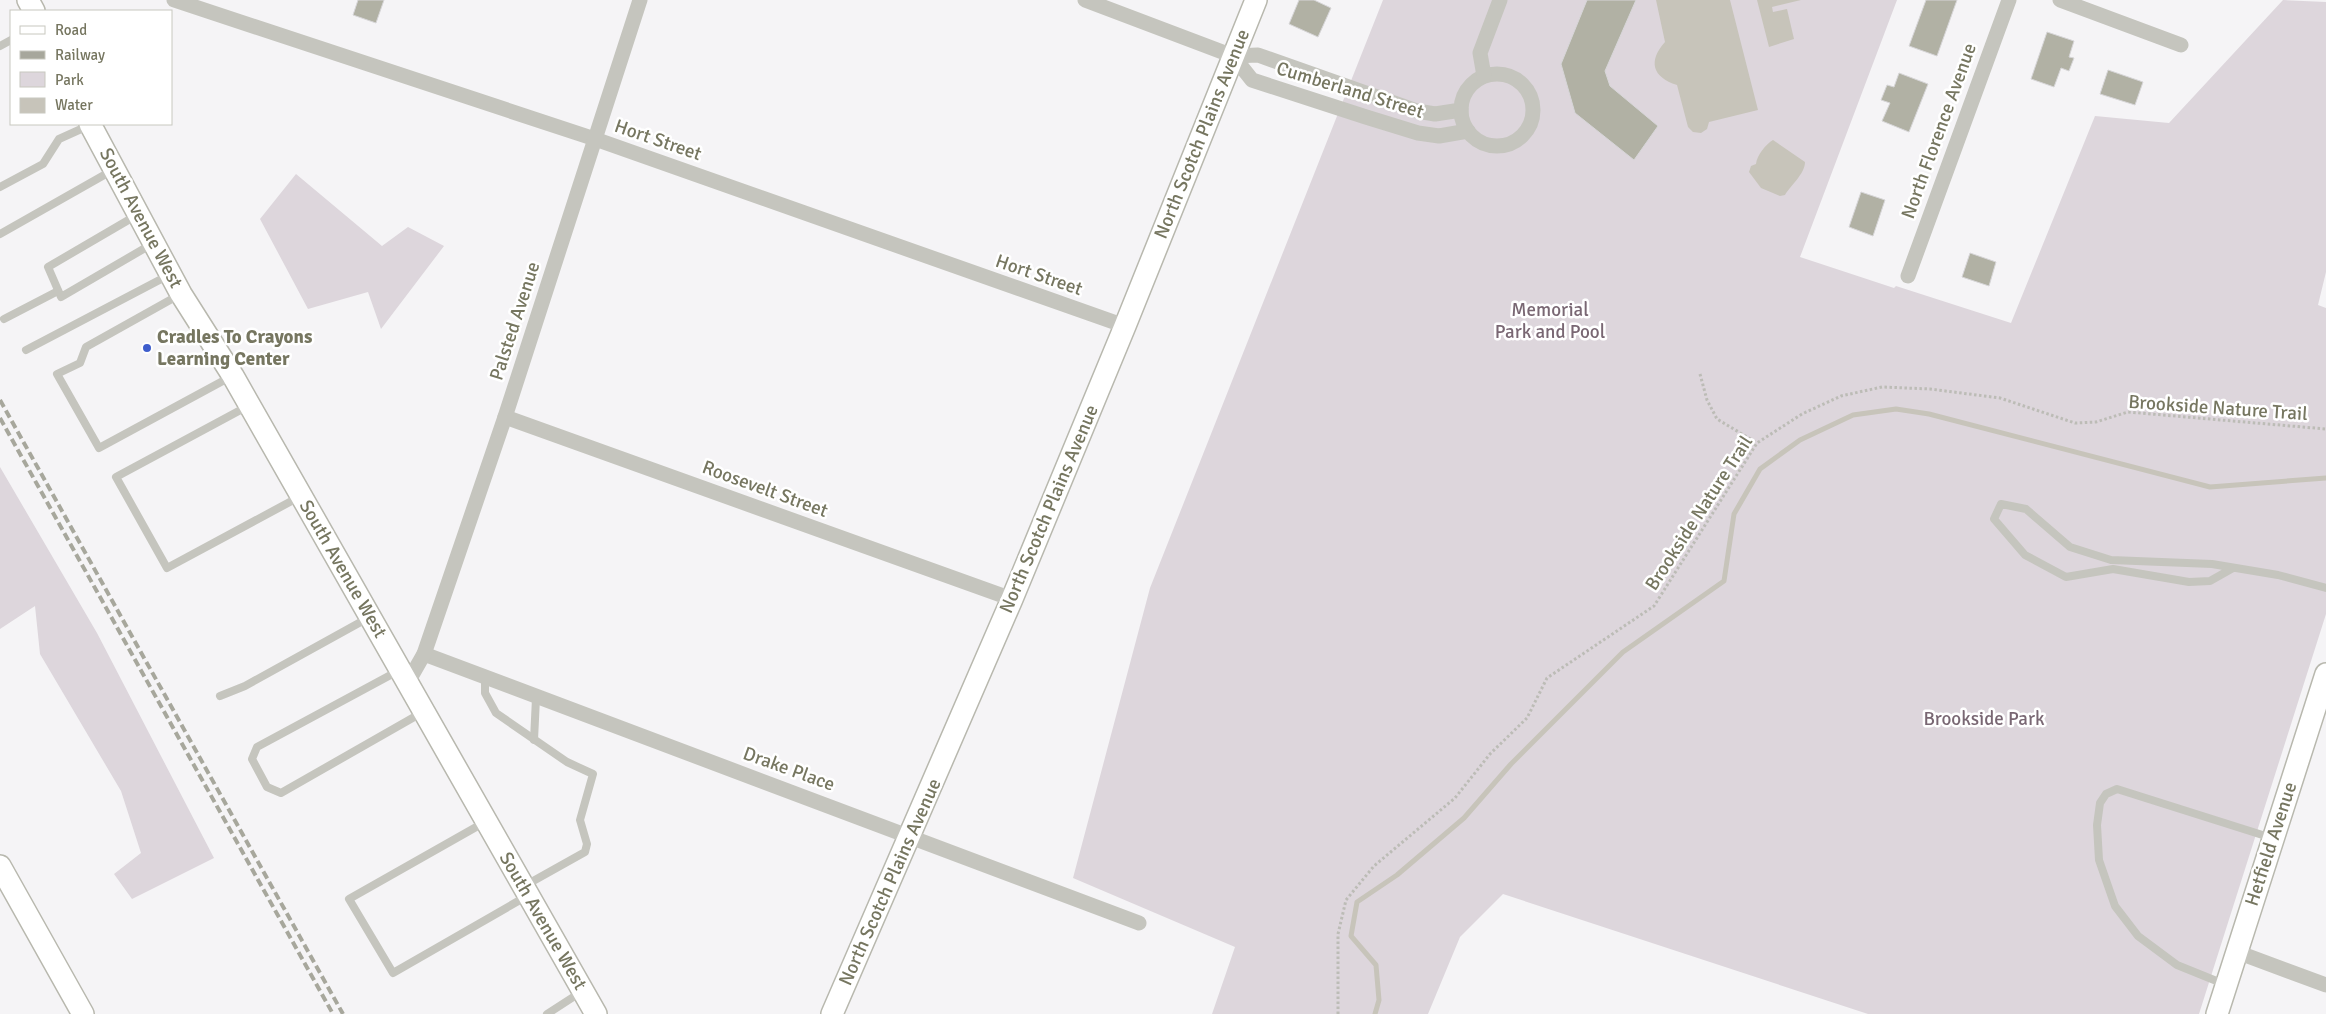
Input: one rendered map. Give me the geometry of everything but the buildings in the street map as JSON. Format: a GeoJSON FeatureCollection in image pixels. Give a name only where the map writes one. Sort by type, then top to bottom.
{"type":"FeatureCollection","features":[{"type":"Feature","properties":{"kind":"street","name":"Hort Street"},"geometry":{"type":"LineString","coordinates":[[174,0],[595,139],[1125,326]]}},
{"type":"Feature","properties":{"kind":"street","name":"Palsted Avenue"},"geometry":{"type":"LineString","coordinates":[[404,676],[424,654],[505,417],[640,0]]}},
{"type":"Feature","properties":{"kind":"street","name":"Cumberland Street"},"geometry":{"type":"LineString","coordinates":[[1085,0],[1233,56],[1258,55],[1417,112],[1435,114],[1461,110]]}},
{"type":"Feature","properties":{"kind":"street","name":"North Scotch Plains Avenue"},"geometry":{"type":"LineString","coordinates":[[832,1014],[911,836],[1012,599],[1125,326],[1256,0]]}},
{"type":"Feature","properties":{"kind":"street"},"geometry":{"type":"LineString","coordinates":[[1484,76],[1480,54],[1500,0]]}},
{"type":"Feature","properties":{"kind":"street","name":"North Florence Avenue"},"geometry":{"type":"LineString","coordinates":[[1908,276],[2009,0]]}},
{"type":"Feature","properties":{"kind":"street"},"geometry":{"type":"LineString","coordinates":[[2060,0],[2181,45]]}},
{"type":"Feature","properties":{"kind":"street","name":"Cumberland Street"},"geometry":{"type":"LineString","coordinates":[[1233,56],[1252,80],[1418,134],[1439,136],[1468,131]]}},
{"type":"Feature","properties":{"kind":"street"},"geometry":{"type":"LineString","coordinates":[[1496,74],[1517,80],[1525,88],[1530,98],[1532,110],[1530,121],[1525,131],[1517,139],[1507,144],[1495,146],[1485,144],[1468,131],[1462,121],[1462,99],[1467,89],[1484,76],[1496,74]]}},
{"type":"Feature","properties":{"kind":"street","name":"South Avenue West"},"geometry":{"type":"LineString","coordinates":[[92,125],[181,294],[233,376],[248,406],[596,1014]]}},
{"type":"Feature","properties":{"kind":"street","name":"Roosevelt Street"},"geometry":{"type":"LineString","coordinates":[[505,417],[1012,599]]}},
{"type":"Feature","properties":{"kind":"street","name":"Drake Place"},"geometry":{"type":"LineString","coordinates":[[424,654],[485,679],[911,836],[1139,923]]}},
{"type":"Feature","properties":{"kind":"street","name":"Hetfield Avenue"},"geometry":{"type":"LineString","coordinates":[[2217,1014],[2273,839],[2320,714],[2326,674]]}},
{"type":"Feature","properties":{"kind":"street"},"geometry":{"type":"LineString","coordinates":[[0,866],[83,1014]]}},
{"type":"Feature","properties":{"kind":"street"},"geometry":{"type":"LineString","coordinates":[[2237,952],[2326,985]]}},
{"type":"Feature","properties":{"kind":"lane"},"geometry":{"type":"LineString","coordinates":[[0,188],[43,164],[59,138],[89,125]]}},
{"type":"Feature","properties":{"kind":"lane"},"geometry":{"type":"LineString","coordinates":[[0,234],[115,169]]}},
{"type":"Feature","properties":{"kind":"lane"},"geometry":{"type":"LineString","coordinates":[[60,294],[48,268],[139,214]]}},
{"type":"Feature","properties":{"kind":"lane"},"geometry":{"type":"LineString","coordinates":[[4,319],[60,294],[154,243]]}},
{"type":"Feature","properties":{"kind":"lane"},"geometry":{"type":"LineString","coordinates":[[26,350],[171,274]]}},
{"type":"Feature","properties":{"kind":"lane"},"geometry":{"type":"LineString","coordinates":[[181,294],[86,347],[80,363],[57,374],[99,448],[233,376]]}},
{"type":"Feature","properties":{"kind":"lane"},"geometry":{"type":"LineString","coordinates":[[248,406],[116,477],[168,568],[300,497]]}},
{"type":"Feature","properties":{"kind":"lane"},"geometry":{"type":"LineString","coordinates":[[2233,568],[2210,581],[2196,582],[2113,569],[2066,577],[2025,555],[1994,518],[2000,504],[2026,509],[2070,547],[2111,560],[2212,564],[2278,575],[2326,588]]}},
{"type":"Feature","properties":{"kind":"lane"},"geometry":{"type":"LineString","coordinates":[[2130,560],[2130,572]]}},
{"type":"Feature","properties":{"kind":"lane"},"geometry":{"type":"LineString","coordinates":[[220,696],[245,686],[370,617]]}},
{"type":"Feature","properties":{"kind":"lane"},"geometry":{"type":"LineString","coordinates":[[404,676],[257,747],[252,759],[267,787],[281,793],[424,712]]}},
{"type":"Feature","properties":{"kind":"lane"},"geometry":{"type":"LineString","coordinates":[[485,679],[485,692],[496,713],[567,762],[594,774],[580,820],[587,844],[585,852],[394,973],[349,898],[487,821]]}},
{"type":"Feature","properties":{"kind":"lane"},"geometry":{"type":"LineString","coordinates":[[534,740],[536,698]]}},
{"type":"Feature","properties":{"kind":"lane"},"geometry":{"type":"LineString","coordinates":[[2226,984],[2177,964],[2138,936],[2115,906],[2099,860],[2097,825],[2100,803],[2106,794],[2117,789],[2273,839]]}},
{"type":"Feature","properties":{"kind":"lane"},"geometry":{"type":"LineString","coordinates":[[547,1014],[583,991]]}},
{"type":"Feature","properties":{"kind":"path"},"geometry":{"type":"LineString","coordinates":[[1700,374],[1706,400],[1716,419],[1757,443]]}},
{"type":"Feature","properties":{"kind":"path","name":"Brookside Nature Trail"},"geometry":{"type":"LineString","coordinates":[[1338,1014],[1338,934],[1346,900],[1374,866],[1454,798],[1490,754],[1527,718],[1547,678],[1654,606],[1757,443],[1802,414],[1833,400],[1882,387],[1930,389],[2000,398],[2075,423],[2096,422],[2128,412],[2326,429]]}},
{"type":"Feature","properties":{"kind":"green space"},"geometry":{"type":"Polygon","coordinates":[[[1383,0],[1897,0],[1800,257],[1894,288],[1896,286],[2011,323],[2095,116],[2169,123],[2283,0],[2326,2],[2326,272],[2318,305],[2326,308],[2326,614],[2199,1014],[1868,1014],[1503,894],[1460,937],[1428,1014],[1212,1014],[1235,947],[1073,878],[1150,588],[1383,0]]]}},
{"type":"Feature","properties":{"kind":"green space"},"geometry":{"type":"Polygon","coordinates":[[[296,174],[382,246],[408,227],[444,246],[381,329],[368,292],[308,309],[260,219],[296,174]]]}},
{"type":"Feature","properties":{"kind":"green space"},"geometry":{"type":"Polygon","coordinates":[[[0,467],[97,633],[214,858],[132,899],[114,874],[141,853],[121,791],[40,654],[35,606],[0,629],[0,467]]]}},
{"type":"Feature","properties":{"kind":"water"},"geometry":{"type":"Polygon","coordinates":[[[1656,0],[1730,0],[1758,110],[1709,122],[1707,129],[1701,133],[1693,132],[1688,127],[1677,85],[1662,78],[1655,68],[1656,56],[1665,42],[1656,0]]]}},
{"type":"Feature","properties":{"kind":"water"},"geometry":{"type":"Polygon","coordinates":[[[1757,0],[1801,0],[1772,7],[1773,12],[1787,9],[1794,39],[1769,47],[1757,0]]]}},
{"type":"Feature","properties":{"kind":"water"},"geometry":{"type":"Polygon","coordinates":[[[1773,140],[1805,162],[1803,171],[1797,180],[1785,195],[1780,196],[1761,188],[1749,172],[1751,166],[1756,164],[1762,150],[1773,140]]]}},
{"type":"Feature","properties":{"kind":"waterway"},"geometry":{"type":"LineString","coordinates":[[1375,1014],[1379,1000],[1376,965],[1351,936],[1357,902],[1397,875],[1464,818],[1511,764],[1623,652],[1724,581],[1734,514],[1760,469],[1800,440],[1853,415],[1896,409],[1929,414],[2210,487],[2326,478]]}},
{"type":"Feature","properties":{"kind":"railway"},"geometry":{"type":"LineString","coordinates":[[0,400],[343,1014]]}},
{"type":"Feature","properties":{"kind":"railway"},"geometry":{"type":"LineString","coordinates":[[0,418],[333,1014]]}},
{"type":"Feature","properties":{"kind":"place","name":"Cradles To Crayons Learning Center"},"geometry":{"type":"Point","coordinates":[147,348]}},
{"type":"Feature","properties":{"kind":"park label","name":"Memorial Park and Pool"},"geometry":{"type":"Point","coordinates":[1550,321]}},
{"type":"Feature","properties":{"kind":"park label","name":"Brookside Park"},"geometry":{"type":"Point","coordinates":[1984,719]}}]}
